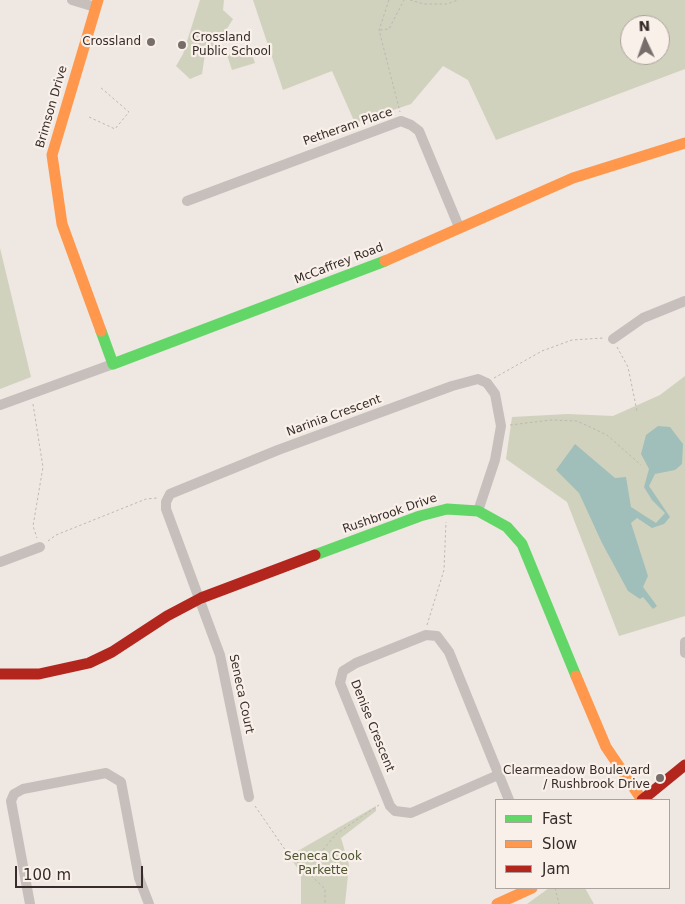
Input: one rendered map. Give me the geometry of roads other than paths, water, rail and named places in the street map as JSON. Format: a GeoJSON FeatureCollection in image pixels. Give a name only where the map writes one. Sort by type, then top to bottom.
{"type":"FeatureCollection","features":[{"type":"Feature","properties":{"kind":"street"},"geometry":{"type":"LineString","coordinates":[[72,0],[97,4]]}},
{"type":"Feature","properties":{"kind":"street","name":"Brimson Drive"},"geometry":{"type":"LineString","coordinates":[[97,4],[52,155],[62,224],[113,364]]}},
{"type":"Feature","properties":{"kind":"street","name":"Petheram Place"},"geometry":{"type":"LineString","coordinates":[[187,201],[388,124],[403,122],[419,131],[459,227]]}},
{"type":"Feature","properties":{"kind":"street","name":"McCaffrey Road"},"geometry":{"type":"LineString","coordinates":[[0,405],[409,252],[459,227],[573,178],[685,143]]}},
{"type":"Feature","properties":{"kind":"street"},"geometry":{"type":"LineString","coordinates":[[613,339],[643,318],[685,302]]}},
{"type":"Feature","properties":{"kind":"street","name":"Narinia Crescent"},"geometry":{"type":"LineString","coordinates":[[201,598],[167,514],[166,502],[174,491],[278,450],[452,386],[478,379],[487,383],[495,394],[501,426],[495,460],[478,512]]}},
{"type":"Feature","properties":{"kind":"street","name":"Rushbrook Drive"},"geometry":{"type":"LineString","coordinates":[[0,674],[39,674],[88,663],[112,652],[167,616],[201,598],[420,516],[447,509],[478,512],[507,527],[522,544],[606,748],[641,799]]}},
{"type":"Feature","properties":{"kind":"street"},"geometry":{"type":"LineString","coordinates":[[0,562],[40,547]]}},
{"type":"Feature","properties":{"kind":"street","name":"Seneca Court"},"geometry":{"type":"LineString","coordinates":[[201,598],[220,655],[250,796]]}},
{"type":"Feature","properties":{"kind":"street","name":"Denise Crescent"},"geometry":{"type":"LineString","coordinates":[[426,635],[437,636],[449,652],[498,775],[412,813],[395,810],[387,798],[342,690],[341,678],[347,667],[426,635]]}},
{"type":"Feature","properties":{"kind":"street"},"geometry":{"type":"LineString","coordinates":[[685,642],[685,653]]}},
{"type":"Feature","properties":{"kind":"street"},"geometry":{"type":"LineString","coordinates":[[643,799],[685,765]]}},
{"type":"Feature","properties":{"kind":"street"},"geometry":{"type":"LineString","coordinates":[[30,904],[25,884],[20,839],[10,801],[14,794],[23,789],[106,773],[120,782],[139,878],[149,904]]}},
{"type":"Feature","properties":{"kind":"street"},"geometry":{"type":"LineString","coordinates":[[498,775],[508,799]]}},
{"type":"Feature","properties":{"kind":"street"},"geometry":{"type":"LineString","coordinates":[[497,904],[530,889]]}},
{"type":"Feature","properties":{"kind":"water"},"geometry":{"type":"Polygon","coordinates":[[[658,426],[670,427],[683,444],[682,464],[675,470],[655,474],[649,486],[670,517],[664,524],[652,528],[637,518],[631,523],[648,576],[643,587],[657,606],[653,609],[643,597],[640,599],[628,591],[602,543],[579,493],[556,470],[575,444],[615,478],[626,477],[631,507],[656,523],[665,513],[652,500],[644,487],[649,469],[641,454],[646,435],[658,426]]]}},
{"type":"Feature","properties":{"kind":"place","name":"Crossland"},"geometry":{"type":"Point","coordinates":[151,42]}},
{"type":"Feature","properties":{"kind":"place","name":"Crossland Public School"},"geometry":{"type":"Point","coordinates":[182,45]}},
{"type":"Feature","properties":{"kind":"place","name":"Clearmeadow Boulevard / Rushbrook Drive"},"geometry":{"type":"Point","coordinates":[660,778]}},
{"type":"Feature","properties":{"kind":"park label","name":"Seneca Cook Parkette"},"geometry":{"type":"Point","coordinates":[323,864]}}]}
